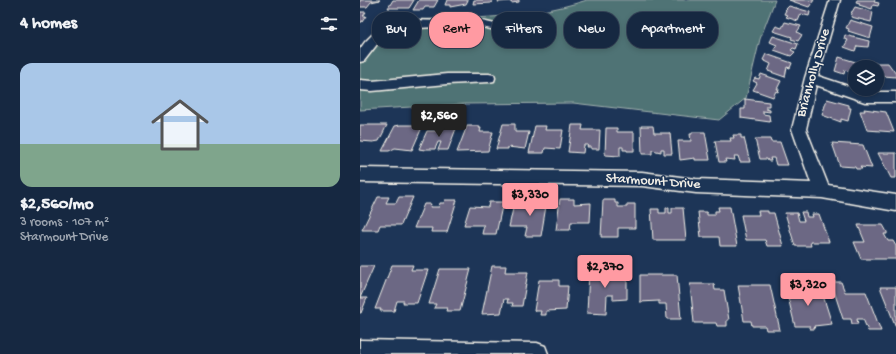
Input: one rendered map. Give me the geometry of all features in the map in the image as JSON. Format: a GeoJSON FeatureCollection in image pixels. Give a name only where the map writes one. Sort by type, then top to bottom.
{"type":"FeatureCollection","features":[{"type":"Feature","properties":{"kind":"street","name":"Brianholly Drive"},"geometry":{"type":"LineString","coordinates":[[822,192],[799,129],[811,78],[835,0]]}},
{"type":"Feature","properties":{"kind":"street"},"geometry":{"type":"LineString","coordinates":[[360,58],[373,40],[383,31],[398,24],[414,22],[449,24],[474,22],[491,26]]}},
{"type":"Feature","properties":{"kind":"street"},"geometry":{"type":"LineString","coordinates":[[360,85],[372,86],[447,79],[489,78]]}},
{"type":"Feature","properties":{"kind":"street"},"geometry":{"type":"LineString","coordinates":[[811,78],[864,97],[896,97]]}},
{"type":"Feature","properties":{"kind":"street","name":"Starmount Drive"},"geometry":{"type":"LineString","coordinates":[[360,175],[642,179],[696,186],[822,192],[896,203]]}},
{"type":"Feature","properties":{"kind":"street"},"geometry":{"type":"LineString","coordinates":[[360,352],[537,354]]}},
{"type":"Feature","properties":{"kind":"green space"},"geometry":{"type":"Polygon","coordinates":[[[587,0],[775,0],[760,39],[746,98],[719,120],[573,103],[463,104],[360,110],[360,57],[372,42],[372,48],[421,48],[421,19],[429,19],[429,48],[484,48],[484,17],[492,17],[492,48],[556,48],[556,12],[538,12],[587,0]]]}},
{"type":"Feature","properties":{"kind":"building"},"geometry":{"type":"Polygon","coordinates":[[[360,0],[380,0],[371,2],[367,7],[360,7],[360,0]]]}},
{"type":"Feature","properties":{"kind":"building"},"geometry":{"type":"Polygon","coordinates":[[[393,0],[414,0],[409,8],[388,8],[393,0]]]}},
{"type":"Feature","properties":{"kind":"building"},"geometry":{"type":"Polygon","coordinates":[[[419,0],[438,0],[434,7],[425,7],[423,10],[413,10],[419,0]]]}},
{"type":"Feature","properties":{"kind":"building"},"geometry":{"type":"Polygon","coordinates":[[[447,0],[468,0],[466,4],[450,7],[450,5],[445,5],[447,0]]]}},
{"type":"Feature","properties":{"kind":"building"},"geometry":{"type":"Polygon","coordinates":[[[474,0],[493,0],[491,3],[473,4],[474,0]]]}},
{"type":"Feature","properties":{"kind":"building"},"geometry":{"type":"Polygon","coordinates":[[[499,0],[519,0],[519,2],[498,2],[499,0]]]}},
{"type":"Feature","properties":{"kind":"building"},"geometry":{"type":"Polygon","coordinates":[[[789,0],[814,0],[809,7],[789,0]]]}},
{"type":"Feature","properties":{"kind":"building"},"geometry":{"type":"Polygon","coordinates":[[[857,0],[875,0],[874,2],[879,3],[878,6],[873,5],[872,9],[859,5],[860,3],[856,2],[857,0]]]}},
{"type":"Feature","properties":{"kind":"building"},"geometry":{"type":"Polygon","coordinates":[[[789,6],[810,12],[809,16],[801,14],[798,21],[786,17],[788,15],[784,14],[785,10],[789,6]]]}},
{"type":"Feature","properties":{"kind":"building"},"geometry":{"type":"Polygon","coordinates":[[[855,7],[873,12],[871,22],[851,17],[851,12],[855,7]]]}},
{"type":"Feature","properties":{"kind":"building"},"geometry":{"type":"Polygon","coordinates":[[[360,12],[366,12],[363,16],[366,16],[362,22],[360,22],[360,12]]]}},
{"type":"Feature","properties":{"kind":"building"},"geometry":{"type":"Polygon","coordinates":[[[850,20],[873,27],[870,38],[848,31],[849,29],[846,28],[850,20]]]}},
{"type":"Feature","properties":{"kind":"building"},"geometry":{"type":"Polygon","coordinates":[[[785,22],[801,26],[797,32],[802,35],[798,41],[791,39],[792,37],[773,31],[776,26],[782,28],[785,22]]]}},
{"type":"Feature","properties":{"kind":"building"},"geometry":{"type":"Polygon","coordinates":[[[845,35],[869,41],[868,47],[857,46],[855,51],[844,47],[848,40],[844,39],[845,35]]]}},
{"type":"Feature","properties":{"kind":"building"},"geometry":{"type":"Polygon","coordinates":[[[773,36],[798,44],[796,49],[793,48],[791,50],[795,52],[791,56],[774,50],[777,45],[770,42],[773,36]]]}},
{"type":"Feature","properties":{"kind":"building"},"geometry":{"type":"Polygon","coordinates":[[[766,54],[792,63],[790,68],[787,67],[785,77],[768,71],[771,64],[763,60],[766,54]]]}},
{"type":"Feature","properties":{"kind":"building"},"geometry":{"type":"Polygon","coordinates":[[[839,57],[849,60],[848,71],[845,70],[844,74],[835,71],[839,57]]]}},
{"type":"Feature","properties":{"kind":"building"},"geometry":{"type":"Polygon","coordinates":[[[884,63],[888,63],[896,74],[896,77],[884,76],[884,63]]]}},
{"type":"Feature","properties":{"kind":"building"},"geometry":{"type":"Polygon","coordinates":[[[761,74],[781,81],[777,89],[779,89],[778,92],[776,91],[773,97],[753,90],[757,83],[753,81],[755,78],[759,79],[761,74]]]}},
{"type":"Feature","properties":{"kind":"building"},"geometry":{"type":"Polygon","coordinates":[[[745,99],[769,102],[769,106],[766,106],[766,109],[770,110],[770,112],[763,111],[763,114],[769,115],[770,122],[741,118],[741,109],[745,109],[745,99]]]}},
{"type":"Feature","properties":{"kind":"building"},"geometry":{"type":"Polygon","coordinates":[[[827,99],[849,105],[849,108],[851,108],[848,121],[841,119],[841,122],[822,115],[827,99]]]}},
{"type":"Feature","properties":{"kind":"building"},"geometry":{"type":"Polygon","coordinates":[[[864,109],[886,112],[894,132],[867,130],[860,111],[865,111],[864,109]]]}},
{"type":"Feature","properties":{"kind":"building"},"geometry":{"type":"Polygon","coordinates":[[[454,123],[458,123],[448,150],[438,150],[441,142],[438,142],[435,149],[419,149],[427,131],[441,131],[443,125],[453,125],[454,123]]]}},
{"type":"Feature","properties":{"kind":"building"},"geometry":{"type":"Polygon","coordinates":[[[503,124],[515,124],[515,132],[529,132],[525,149],[508,147],[508,149],[496,149],[503,124]]]}},
{"type":"Feature","properties":{"kind":"building"},"geometry":{"type":"Polygon","coordinates":[[[360,125],[387,125],[379,141],[373,142],[360,141],[360,125]]]}},
{"type":"Feature","properties":{"kind":"building"},"geometry":{"type":"Polygon","coordinates":[[[423,125],[412,150],[395,148],[389,151],[382,151],[395,126],[423,125]]]}},
{"type":"Feature","properties":{"kind":"building"},"geometry":{"type":"Polygon","coordinates":[[[572,125],[583,125],[582,130],[600,130],[599,149],[591,149],[591,147],[587,147],[588,145],[584,145],[583,153],[568,152],[572,125]]]}},
{"type":"Feature","properties":{"kind":"building"},"geometry":{"type":"Polygon","coordinates":[[[467,126],[480,126],[480,132],[493,132],[488,151],[457,152],[467,126]]]}},
{"type":"Feature","properties":{"kind":"building"},"geometry":{"type":"Polygon","coordinates":[[[535,126],[546,126],[545,130],[563,130],[560,149],[545,148],[544,153],[529,153],[535,126]]]}},
{"type":"Feature","properties":{"kind":"building"},"geometry":{"type":"Polygon","coordinates":[[[641,126],[653,126],[654,133],[670,133],[672,154],[664,154],[664,149],[661,149],[661,152],[652,150],[652,154],[642,154],[641,126]]]}},
{"type":"Feature","properties":{"kind":"building"},"geometry":{"type":"Polygon","coordinates":[[[606,128],[617,128],[617,132],[634,132],[634,151],[623,150],[623,147],[620,147],[620,156],[605,155],[606,128]]]}},
{"type":"Feature","properties":{"kind":"building"},"geometry":{"type":"Polygon","coordinates":[[[692,132],[705,132],[710,160],[695,160],[695,158],[680,160],[678,141],[691,141],[690,134],[692,134],[692,132]]]}},
{"type":"Feature","properties":{"kind":"building"},"geometry":{"type":"Polygon","coordinates":[[[733,135],[741,135],[741,138],[744,138],[750,162],[740,162],[738,156],[734,156],[735,160],[725,159],[726,162],[719,162],[715,141],[731,141],[730,138],[734,138],[733,135]]]}},
{"type":"Feature","properties":{"kind":"building"},"geometry":{"type":"Polygon","coordinates":[[[755,139],[770,139],[771,142],[780,142],[788,165],[776,165],[774,158],[770,158],[771,161],[768,161],[767,159],[760,159],[755,139]]]}},
{"type":"Feature","properties":{"kind":"building"},"geometry":{"type":"Polygon","coordinates":[[[832,143],[863,145],[872,168],[860,167],[862,169],[856,169],[855,167],[840,166],[832,143]]]}},
{"type":"Feature","properties":{"kind":"building"},"geometry":{"type":"Polygon","coordinates":[[[878,153],[896,153],[896,178],[891,178],[878,153]]]}},
{"type":"Feature","properties":{"kind":"building"},"geometry":{"type":"Polygon","coordinates":[[[378,197],[389,197],[386,203],[396,203],[399,197],[413,197],[401,225],[380,225],[378,230],[362,230],[378,197]]]}},
{"type":"Feature","properties":{"kind":"building"},"geometry":{"type":"Polygon","coordinates":[[[560,199],[574,199],[574,204],[591,203],[590,222],[571,222],[570,230],[556,230],[560,199]]]}},
{"type":"Feature","properties":{"kind":"building"},"geometry":{"type":"Polygon","coordinates":[[[445,200],[457,200],[447,232],[431,232],[432,228],[414,228],[424,204],[431,204],[430,207],[439,207],[440,203],[444,203],[445,200]]]}},
{"type":"Feature","properties":{"kind":"building"},"geometry":{"type":"Polygon","coordinates":[[[535,200],[547,200],[541,236],[525,236],[527,227],[509,227],[514,204],[530,206],[531,202],[535,202],[535,200]]]}},
{"type":"Feature","properties":{"kind":"building"},"geometry":{"type":"Polygon","coordinates":[[[603,200],[615,200],[615,203],[618,203],[618,207],[627,207],[627,204],[635,204],[635,228],[618,228],[618,237],[601,237],[603,200]]]}},
{"type":"Feature","properties":{"kind":"building"},"geometry":{"type":"Polygon","coordinates":[[[489,202],[503,202],[496,234],[482,234],[484,225],[464,225],[470,206],[488,207],[489,202]]]}},
{"type":"Feature","properties":{"kind":"building"},"geometry":{"type":"Polygon","coordinates":[[[718,207],[730,207],[737,246],[720,246],[719,237],[701,237],[698,212],[707,212],[707,215],[715,215],[715,211],[719,211],[718,207]]]}},
{"type":"Feature","properties":{"kind":"building"},"geometry":{"type":"Polygon","coordinates":[[[666,208],[669,208],[669,213],[672,213],[672,208],[683,208],[686,240],[653,240],[651,209],[659,209],[659,213],[666,213],[666,208]]]}},
{"type":"Feature","properties":{"kind":"building"},"geometry":{"type":"Polygon","coordinates":[[[758,211],[768,211],[768,213],[774,213],[783,246],[767,246],[765,240],[746,240],[741,215],[759,215],[758,211]]]}},
{"type":"Feature","properties":{"kind":"building"},"geometry":{"type":"Polygon","coordinates":[[[801,212],[806,212],[807,217],[813,217],[812,214],[819,214],[829,242],[810,242],[811,246],[795,246],[785,213],[797,213],[799,221],[804,221],[801,212]]]}},
{"type":"Feature","properties":{"kind":"building"},"geometry":{"type":"Polygon","coordinates":[[[858,225],[883,225],[887,232],[887,234],[884,234],[888,241],[893,241],[896,246],[896,259],[861,259],[854,242],[865,242],[858,225]]]}},
{"type":"Feature","properties":{"kind":"building"},"geometry":{"type":"Polygon","coordinates":[[[392,265],[413,265],[411,270],[428,270],[417,303],[403,303],[404,301],[397,301],[394,311],[380,311],[381,309],[375,309],[392,265]]]}},
{"type":"Feature","properties":{"kind":"building"},"geometry":{"type":"Polygon","coordinates":[[[360,266],[374,266],[360,298],[360,266]]]}},
{"type":"Feature","properties":{"kind":"building"},"geometry":{"type":"Polygon","coordinates":[[[492,266],[506,266],[505,272],[528,272],[522,306],[512,306],[513,303],[507,303],[508,299],[504,299],[501,313],[482,314],[492,266]]]}},
{"type":"Feature","properties":{"kind":"building"},"geometry":{"type":"Polygon","coordinates":[[[440,269],[471,269],[460,311],[446,311],[447,308],[434,308],[436,304],[429,304],[440,269]]]}},
{"type":"Feature","properties":{"kind":"building"},"geometry":{"type":"Polygon","coordinates":[[[589,271],[627,271],[627,299],[613,300],[613,295],[607,295],[606,314],[587,313],[589,271]]]}},
{"type":"Feature","properties":{"kind":"building"},"geometry":{"type":"Polygon","coordinates":[[[640,275],[677,275],[681,319],[667,319],[666,304],[659,304],[659,301],[640,302],[640,275]]]}},
{"type":"Feature","properties":{"kind":"building"},"geometry":{"type":"Polygon","coordinates":[[[539,280],[559,280],[559,286],[568,286],[566,310],[546,311],[546,315],[540,315],[541,311],[534,311],[539,280]]]}},
{"type":"Feature","properties":{"kind":"building"},"geometry":{"type":"Polygon","coordinates":[[[831,282],[841,282],[845,292],[866,292],[881,331],[868,331],[863,319],[857,319],[858,324],[852,324],[851,319],[843,319],[831,282]]]}},
{"type":"Feature","properties":{"kind":"building"},"geometry":{"type":"Polygon","coordinates":[[[690,284],[714,284],[715,290],[724,290],[729,320],[727,320],[727,326],[717,326],[716,323],[694,323],[690,284]]]}},
{"type":"Feature","properties":{"kind":"building"},"geometry":{"type":"Polygon","coordinates":[[[738,285],[770,285],[780,330],[766,330],[765,326],[752,326],[751,321],[744,321],[738,285]]]}},
{"type":"Feature","properties":{"kind":"building"},"geometry":{"type":"Polygon","coordinates":[[[880,287],[896,287],[896,327],[880,287]]]}},
{"type":"Feature","properties":{"kind":"building"},"geometry":{"type":"Polygon","coordinates":[[[788,288],[821,289],[832,324],[814,326],[815,329],[810,329],[810,326],[795,326],[786,289],[789,289],[788,288]]]}},
{"type":"Feature","properties":{"kind":"building"},"geometry":{"type":"Polygon","coordinates":[[[360,298],[367,298],[361,313],[360,313],[360,298]]]}}]}
